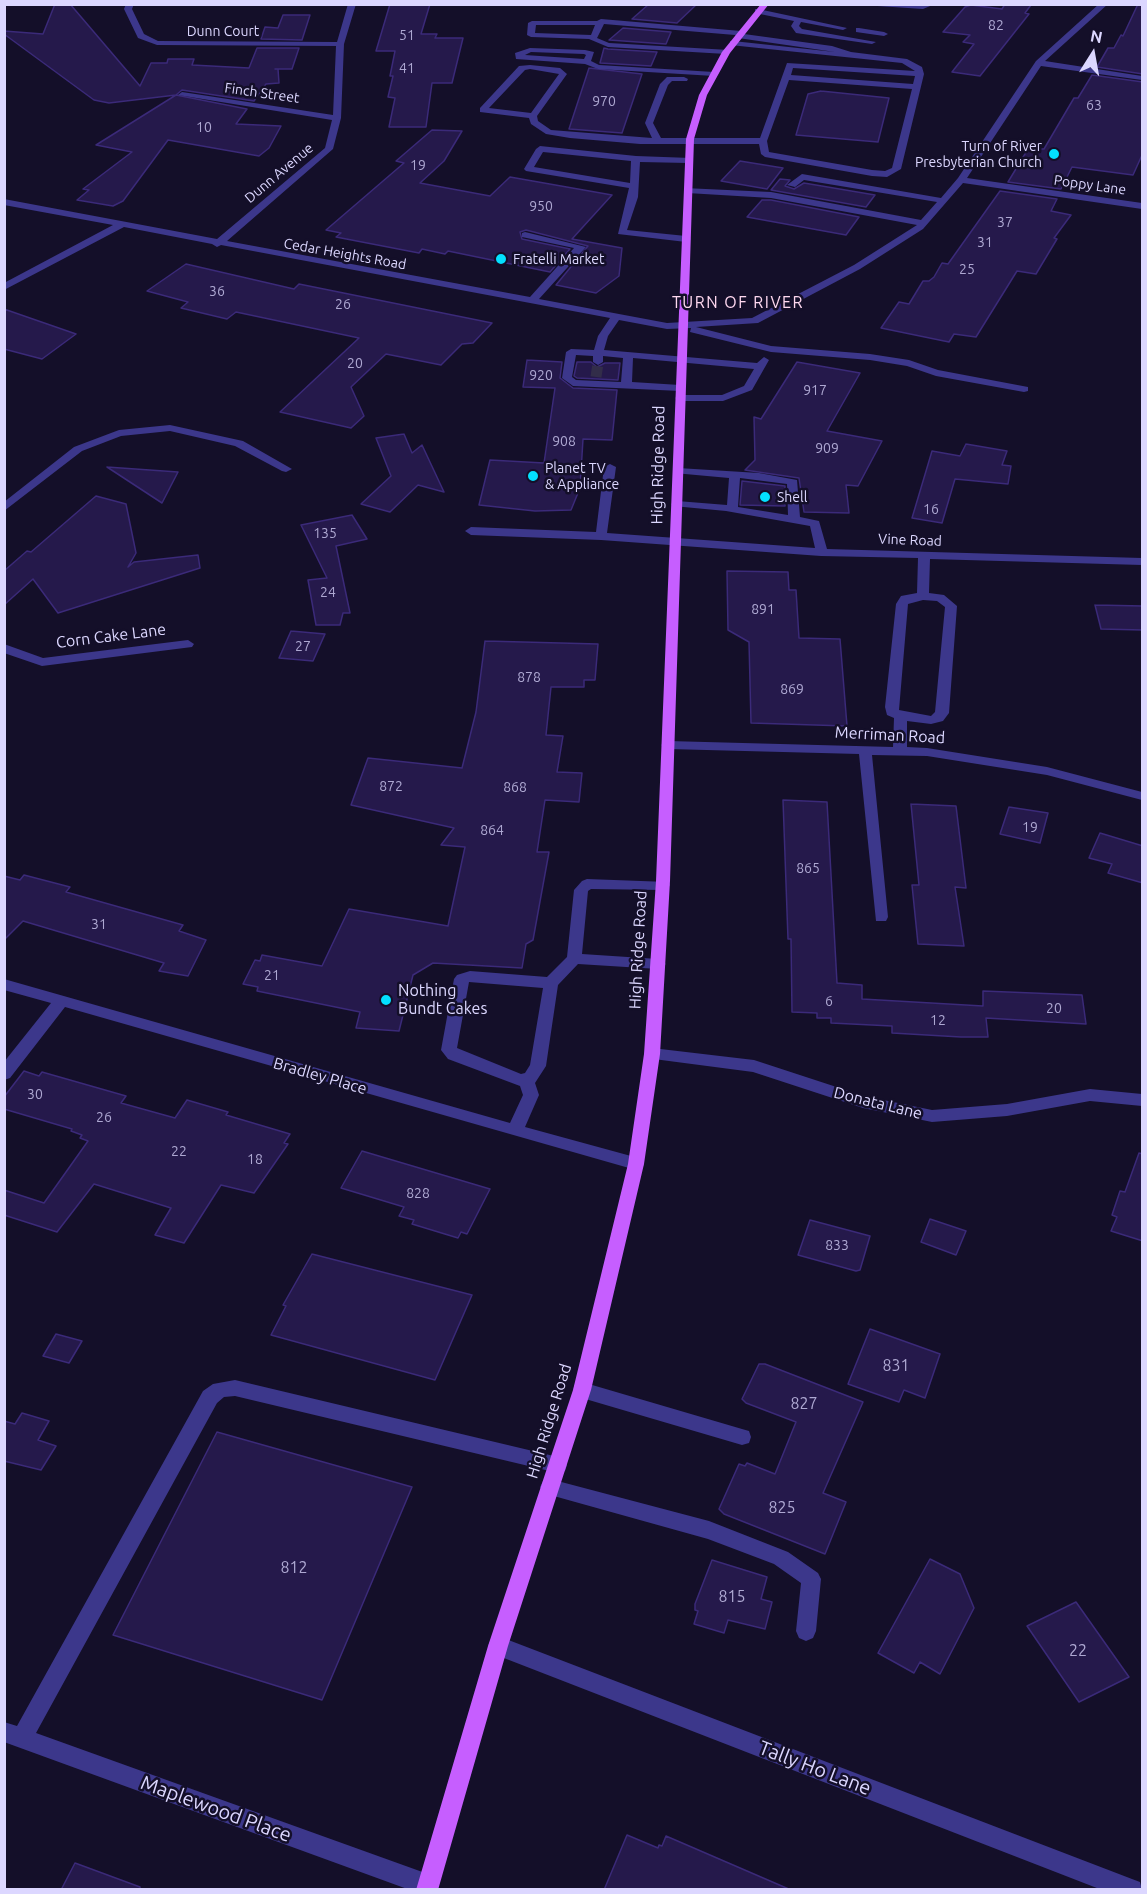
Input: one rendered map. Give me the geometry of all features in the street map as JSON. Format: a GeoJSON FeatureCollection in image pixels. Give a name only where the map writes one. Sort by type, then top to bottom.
{"type":"FeatureCollection","features":[{"type":"Feature","properties":{"kind":"main road","name":"High Ridge Road"},"geometry":{"type":"LineString","coordinates":[[427,1888],[498,1646],[582,1390],[636,1164],[652,1054],[663,885],[690,139],[703,94],[712,77],[726,52],[762,8]]}},
{"type":"Feature","properties":{"kind":"street","name":"Dunn Court"},"geometry":{"type":"LineString","coordinates":[[130,4],[128,9],[141,36],[157,43],[340,44]]}},
{"type":"Feature","properties":{"kind":"street","name":"Dunn Avenue"},"geometry":{"type":"LineString","coordinates":[[217,244],[329,148],[337,118],[340,44],[352,4]]}},
{"type":"Feature","properties":{"kind":"street"},"geometry":{"type":"LineString","coordinates":[[851,4],[923,7],[931,4]]}},
{"type":"Feature","properties":{"kind":"street"},"geometry":{"type":"LineString","coordinates":[[682,327],[754,321],[857,267],[924,223],[962,180],[1039,63],[1104,4]]}},
{"type":"Feature","properties":{"kind":"street"},"geometry":{"type":"LineString","coordinates":[[762,8],[802,20],[810,25],[885,34],[872,42],[862,55]]}},
{"type":"Feature","properties":{"kind":"street"},"geometry":{"type":"LineString","coordinates":[[802,20],[795,26],[799,31],[872,42]]}},
{"type":"Feature","properties":{"kind":"street"},"geometry":{"type":"LineString","coordinates":[[594,37],[531,35],[532,22],[600,23],[601,21],[692,27],[830,54],[862,55],[911,63],[919,69],[920,74],[898,165],[892,172],[873,173],[765,154],[763,141],[790,65],[920,74]]}},
{"type":"Feature","properties":{"kind":"street"},"geometry":{"type":"LineString","coordinates":[[594,37],[600,23]]}},
{"type":"Feature","properties":{"kind":"street"},"geometry":{"type":"LineString","coordinates":[[681,49],[692,27]]}},
{"type":"Feature","properties":{"kind":"street"},"geometry":{"type":"LineString","coordinates":[[594,37],[593,39],[608,45],[726,52]]}},
{"type":"Feature","properties":{"kind":"street"},"geometry":{"type":"LineString","coordinates":[[586,62],[591,54],[585,52],[530,50],[518,55],[519,57],[586,62],[598,67],[712,77]]}},
{"type":"Feature","properties":{"kind":"street"},"geometry":{"type":"LineString","coordinates":[[1039,63],[1143,78]]}},
{"type":"Feature","properties":{"kind":"street"},"geometry":{"type":"LineString","coordinates":[[533,116],[483,110],[522,68],[560,70],[563,74],[533,116],[534,122],[549,132],[640,141],[690,139],[763,141]]}},
{"type":"Feature","properties":{"kind":"street"},"geometry":{"type":"LineString","coordinates":[[657,139],[649,123],[664,84],[670,79],[712,77]]}},
{"type":"Feature","properties":{"kind":"street"},"geometry":{"type":"LineString","coordinates":[[786,77],[916,87]]}},
{"type":"Feature","properties":{"kind":"street","name":"Finch Street"},"geometry":{"type":"LineString","coordinates":[[182,95],[337,118]]}},
{"type":"Feature","properties":{"kind":"street"},"geometry":{"type":"LineString","coordinates":[[634,186],[529,169],[540,149],[636,159],[688,160]]}},
{"type":"Feature","properties":{"kind":"street"},"geometry":{"type":"LineString","coordinates":[[636,159],[633,197],[621,232],[686,239]]}},
{"type":"Feature","properties":{"kind":"street"},"geometry":{"type":"LineString","coordinates":[[792,185],[802,177],[945,201]]}},
{"type":"Feature","properties":{"kind":"street","name":"Poppy Lane"},"geometry":{"type":"LineString","coordinates":[[962,180],[1143,206]]}},
{"type":"Feature","properties":{"kind":"street"},"geometry":{"type":"LineString","coordinates":[[687,190],[771,195],[924,223]]}},
{"type":"Feature","properties":{"kind":"street","name":"Cedar Heights Road"},"geometry":{"type":"LineString","coordinates":[[4,202],[531,302],[682,327]]}},
{"type":"Feature","properties":{"kind":"street"},"geometry":{"type":"LineString","coordinates":[[4,287],[121,225]]}},
{"type":"Feature","properties":{"kind":"street"},"geometry":{"type":"LineString","coordinates":[[525,235],[581,247],[531,302]]}},
{"type":"Feature","properties":{"kind":"street"},"geometry":{"type":"LineString","coordinates":[[598,358],[603,336],[616,317]]}},
{"type":"Feature","properties":{"kind":"street"},"geometry":{"type":"LineString","coordinates":[[682,327],[771,350],[880,358],[909,363],[936,373],[1024,389]]}},
{"type":"Feature","properties":{"kind":"street"},"geometry":{"type":"LineString","coordinates":[[760,366],[628,355],[598,358],[571,352],[567,378],[573,383],[596,381],[723,398],[748,388],[771,350]]}},
{"type":"Feature","properties":{"kind":"street"},"geometry":{"type":"LineString","coordinates":[[626,385],[628,355]]}},
{"type":"Feature","properties":{"kind":"street"},"geometry":{"type":"LineString","coordinates":[[4,508],[78,449],[119,433],[170,428],[239,443],[286,469]]}},
{"type":"Feature","properties":{"kind":"street"},"geometry":{"type":"LineString","coordinates":[[601,536],[610,467]]}},
{"type":"Feature","properties":{"kind":"street"},"geometry":{"type":"LineString","coordinates":[[678,471],[735,474],[793,482],[794,520]]}},
{"type":"Feature","properties":{"kind":"street"},"geometry":{"type":"LineString","coordinates":[[732,509],[735,474]]}},
{"type":"Feature","properties":{"kind":"street"},"geometry":{"type":"LineString","coordinates":[[677,504],[732,509],[814,523],[820,539],[821,552]]}},
{"type":"Feature","properties":{"kind":"street","name":"Vine Road"},"geometry":{"type":"LineString","coordinates":[[471,531],[601,536],[821,552],[1143,561]]}},
{"type":"Feature","properties":{"kind":"street"},"geometry":{"type":"LineString","coordinates":[[923,596],[924,555]]}},
{"type":"Feature","properties":{"kind":"street"},"geometry":{"type":"LineString","coordinates":[[923,596],[940,598],[951,606],[942,713],[931,720],[901,716],[892,712],[902,604],[905,599],[923,596]]}},
{"type":"Feature","properties":{"kind":"street","name":"Corn Cake Lane"},"geometry":{"type":"LineString","coordinates":[[4,648],[42,662],[188,644]]}},
{"type":"Feature","properties":{"kind":"street"},"geometry":{"type":"LineString","coordinates":[[900,751],[901,716]]}},
{"type":"Feature","properties":{"kind":"street","name":"Merriman Road"},"geometry":{"type":"LineString","coordinates":[[668,745],[927,752],[1047,771],[1143,796]]}},
{"type":"Feature","properties":{"kind":"street"},"geometry":{"type":"LineString","coordinates":[[865,751],[881,917]]}},
{"type":"Feature","properties":{"kind":"street"},"geometry":{"type":"LineString","coordinates":[[551,983],[470,976],[462,980],[459,986],[449,1050],[465,1059],[520,1080],[530,1079],[538,1066],[551,983],[574,959],[581,890],[587,884],[663,885]]}},
{"type":"Feature","properties":{"kind":"street"},"geometry":{"type":"LineString","coordinates":[[574,959],[658,964]]}},
{"type":"Feature","properties":{"kind":"street","name":"Bradley Place"},"geometry":{"type":"LineString","coordinates":[[4,984],[60,1002],[636,1164]]}},
{"type":"Feature","properties":{"kind":"street"},"geometry":{"type":"LineString","coordinates":[[4,1074],[60,1002]]}},
{"type":"Feature","properties":{"kind":"street","name":"Donata Lane"},"geometry":{"type":"LineString","coordinates":[[652,1054],[754,1066],[863,1102],[932,1116],[1007,1110],[1090,1095],[1143,1100]]}},
{"type":"Feature","properties":{"kind":"street"},"geometry":{"type":"LineString","coordinates":[[515,1130],[531,1095],[526,1079]]}},
{"type":"Feature","properties":{"kind":"street"},"geometry":{"type":"LineString","coordinates":[[13,1735],[210,1398],[220,1390],[235,1388],[558,1465]]}},
{"type":"Feature","properties":{"kind":"street"},"geometry":{"type":"LineString","coordinates":[[582,1390],[742,1437]]}},
{"type":"Feature","properties":{"kind":"street"},"geometry":{"type":"LineString","coordinates":[[550,1487],[710,1530],[781,1558],[811,1579],[806,1631]]}},
{"type":"Feature","properties":{"kind":"street","name":"Tally Ho Lane"},"geometry":{"type":"LineString","coordinates":[[498,1646],[1132,1890]]}},
{"type":"Feature","properties":{"kind":"street","name":"Maplewood Place"},"geometry":{"type":"LineString","coordinates":[[13,1735],[427,1888]]}},
{"type":"Feature","properties":{"kind":"building"},"geometry":{"type":"Polygon","coordinates":[[[55,4],[70,4],[140,86],[151,63],[167,63],[168,59],[194,59],[192,65],[249,68],[257,48],[299,48],[292,69],[278,69],[279,83],[266,84],[254,101],[182,90],[176,95],[109,103],[94,100],[4,34],[4,31],[43,34],[55,4]]]}},
{"type":"Feature","properties":{"kind":"building"},"geometry":{"type":"Polygon","coordinates":[[[390,4],[430,4],[421,34],[437,34],[435,38],[463,38],[452,83],[432,83],[426,127],[389,127],[395,98],[388,97],[395,51],[376,51],[390,4]]]}},
{"type":"Feature","properties":{"kind":"building"},"geometry":{"type":"Polygon","coordinates":[[[649,4],[697,4],[677,23],[632,19],[649,4]]]}},
{"type":"Feature","properties":{"kind":"building"},"geometry":{"type":"Polygon","coordinates":[[[1005,4],[1031,5],[1025,13],[1029,14],[980,76],[952,72],[974,44],[963,42],[970,35],[943,32],[965,7],[971,5],[1002,9],[1005,4]]]}},
{"type":"Feature","properties":{"kind":"building"},"geometry":{"type":"Polygon","coordinates":[[[1138,4],[1143,4],[1143,74],[1097,67],[1108,48],[1114,48],[1121,35],[1123,36],[1138,4]]]}},
{"type":"Feature","properties":{"kind":"building"},"geometry":{"type":"Polygon","coordinates":[[[283,15],[310,15],[302,40],[261,39],[265,27],[278,28],[283,15]]]}},
{"type":"Feature","properties":{"kind":"building"},"geometry":{"type":"Polygon","coordinates":[[[623,28],[671,32],[666,44],[609,40],[623,28]]]}},
{"type":"Feature","properties":{"kind":"building"},"geometry":{"type":"Polygon","coordinates":[[[604,48],[657,52],[651,66],[600,63],[604,48]]]}},
{"type":"Feature","properties":{"kind":"building"},"geometry":{"type":"Polygon","coordinates":[[[589,68],[642,74],[622,133],[569,129],[589,68]]]}},
{"type":"Feature","properties":{"kind":"building"},"geometry":{"type":"Polygon","coordinates":[[[1092,75],[1143,82],[1143,153],[1133,175],[1072,167],[1061,189],[1008,182],[1028,149],[1044,149],[1074,98],[1078,98],[1092,75]]]}},
{"type":"Feature","properties":{"kind":"building"},"geometry":{"type":"Polygon","coordinates":[[[821,91],[889,98],[878,142],[796,135],[808,94],[821,91]]]}},
{"type":"Feature","properties":{"kind":"building"},"geometry":{"type":"Polygon","coordinates":[[[176,95],[247,109],[236,124],[281,126],[269,148],[259,156],[168,140],[123,201],[113,206],[77,200],[89,190],[83,189],[132,152],[96,145],[176,95]]]}},
{"type":"Feature","properties":{"kind":"building"},"geometry":{"type":"Polygon","coordinates":[[[432,130],[462,131],[444,161],[420,183],[490,196],[510,177],[612,195],[572,239],[622,248],[619,276],[596,293],[556,285],[588,246],[526,230],[520,232],[522,239],[570,249],[550,272],[448,251],[445,254],[422,249],[419,253],[336,237],[341,233],[326,230],[404,163],[396,161],[432,130]]]}},
{"type":"Feature","properties":{"kind":"building"},"geometry":{"type":"Polygon","coordinates":[[[740,161],[783,168],[767,189],[721,181],[740,161]]]}},
{"type":"Feature","properties":{"kind":"building"},"geometry":{"type":"Polygon","coordinates":[[[780,179],[790,180],[785,186],[794,189],[804,183],[875,195],[866,207],[771,190],[780,179]]]}},
{"type":"Feature","properties":{"kind":"building"},"geometry":{"type":"Polygon","coordinates":[[[1000,191],[1057,199],[1051,211],[1071,215],[1054,238],[1057,239],[1036,274],[1017,271],[976,337],[954,334],[949,342],[881,328],[899,302],[909,304],[923,281],[929,281],[934,277],[942,263],[948,264],[1000,191]]]}},
{"type":"Feature","properties":{"kind":"building"},"geometry":{"type":"Polygon","coordinates":[[[762,200],[859,217],[846,235],[747,217],[762,200]]]}},
{"type":"Feature","properties":{"kind":"building"},"geometry":{"type":"Polygon","coordinates":[[[186,264],[294,289],[299,284],[492,323],[473,343],[462,344],[441,365],[386,354],[351,387],[364,416],[351,428],[280,412],[359,338],[236,312],[227,319],[181,308],[188,302],[147,291],[186,264]]]}},
{"type":"Feature","properties":{"kind":"building"},"geometry":{"type":"Polygon","coordinates":[[[4,309],[76,334],[42,359],[4,349],[4,309]]]}},
{"type":"Feature","properties":{"kind":"building"},"geometry":{"type":"Polygon","coordinates":[[[527,360],[562,362],[560,378],[573,388],[617,390],[612,440],[583,439],[580,488],[571,510],[535,511],[479,505],[490,460],[544,463],[555,388],[523,387],[527,360]]]}},
{"type":"Feature","properties":{"kind":"building"},"geometry":{"type":"Polygon","coordinates":[[[577,362],[591,362],[597,367],[605,363],[620,363],[618,380],[577,378],[574,376],[577,362]]]}},
{"type":"Feature","properties":{"kind":"building"},"geometry":{"type":"Polygon","coordinates":[[[797,362],[860,373],[827,431],[882,441],[858,486],[846,485],[849,513],[804,512],[799,478],[745,470],[755,460],[754,417],[761,419],[797,362]]]}},
{"type":"Feature","properties":{"kind":"building"},"geometry":{"type":"Polygon","coordinates":[[[404,434],[412,453],[422,445],[444,492],[418,485],[390,512],[361,504],[391,476],[376,438],[404,434]]]}},
{"type":"Feature","properties":{"kind":"building"},"geometry":{"type":"Polygon","coordinates":[[[966,444],[1007,451],[1002,465],[1011,466],[1008,484],[955,479],[942,523],[912,518],[932,451],[960,456],[966,444]]]}},
{"type":"Feature","properties":{"kind":"building"},"geometry":{"type":"Polygon","coordinates":[[[107,467],[178,472],[162,503],[107,467]]]}},
{"type":"Feature","properties":{"kind":"building","name":"Shell"},"geometry":{"type":"Polygon","coordinates":[[[742,481],[785,486],[785,506],[740,505],[742,481]]]}},
{"type":"Feature","properties":{"kind":"building"},"geometry":{"type":"Polygon","coordinates":[[[96,496],[126,504],[136,553],[128,567],[134,562],[198,555],[200,568],[58,613],[33,579],[4,605],[4,571],[27,551],[31,552],[96,496]]]}},
{"type":"Feature","properties":{"kind":"building"},"geometry":{"type":"Polygon","coordinates":[[[352,515],[367,539],[336,546],[350,613],[343,613],[340,625],[316,625],[308,580],[327,578],[301,525],[352,515]]]}},
{"type":"Feature","properties":{"kind":"building"},"geometry":{"type":"Polygon","coordinates":[[[727,571],[788,572],[789,590],[796,590],[799,638],[840,639],[847,726],[751,723],[749,642],[728,630],[727,571]]]}},
{"type":"Feature","properties":{"kind":"building"},"geometry":{"type":"Polygon","coordinates":[[[1095,605],[1143,606],[1143,630],[1101,629],[1095,605]]]}},
{"type":"Feature","properties":{"kind":"building"},"geometry":{"type":"Polygon","coordinates":[[[291,631],[325,634],[313,661],[279,658],[291,631]]]}},
{"type":"Feature","properties":{"kind":"building"},"geometry":{"type":"Polygon","coordinates":[[[485,641],[598,644],[595,680],[584,680],[584,687],[551,687],[546,735],[563,736],[557,772],[582,773],[579,802],[545,800],[537,852],[549,852],[533,940],[526,944],[522,968],[433,963],[413,975],[399,1031],[356,1028],[360,1012],[257,991],[258,987],[243,984],[255,960],[260,961],[262,955],[322,966],[349,909],[448,926],[465,847],[441,845],[454,828],[351,805],[368,758],[462,768],[476,712],[485,641]]]}},
{"type":"Feature","properties":{"kind":"building"},"geometry":{"type":"Polygon","coordinates":[[[783,800],[827,802],[837,983],[862,985],[862,999],[983,1006],[983,991],[1082,995],[1086,1024],[986,1018],[988,1037],[961,1037],[892,1033],[892,1026],[831,1023],[831,1018],[817,1018],[817,1013],[792,1012],[791,939],[788,939],[783,800]]]}},
{"type":"Feature","properties":{"kind":"building"},"geometry":{"type":"Polygon","coordinates":[[[911,804],[956,806],[966,888],[955,887],[964,946],[918,944],[912,885],[919,885],[911,804]]]}},
{"type":"Feature","properties":{"kind":"building"},"geometry":{"type":"Polygon","coordinates":[[[1009,807],[1048,813],[1040,843],[1000,834],[1009,807]]]}},
{"type":"Feature","properties":{"kind":"building"},"geometry":{"type":"Polygon","coordinates":[[[1100,833],[1143,846],[1143,883],[1108,873],[1112,864],[1089,858],[1100,833]]]}},
{"type":"Feature","properties":{"kind":"building"},"geometry":{"type":"Polygon","coordinates":[[[24,875],[70,887],[66,892],[183,925],[179,931],[206,940],[188,976],[159,971],[164,963],[23,921],[4,940],[4,876],[20,880],[24,875]]]}},
{"type":"Feature","properties":{"kind":"building"},"geometry":{"type":"Polygon","coordinates":[[[24,1071],[39,1076],[42,1072],[126,1096],[121,1103],[175,1118],[187,1100],[228,1112],[226,1115],[290,1134],[284,1143],[288,1144],[254,1193],[221,1185],[184,1243],[155,1235],[171,1208],[94,1184],[57,1232],[4,1215],[4,1190],[44,1203],[88,1141],[80,1138],[82,1135],[71,1131],[72,1129],[4,1109],[4,1097],[24,1071]]]}},
{"type":"Feature","properties":{"kind":"building"},"geometry":{"type":"Polygon","coordinates":[[[362,1151],[490,1189],[467,1234],[461,1232],[458,1238],[412,1224],[414,1220],[399,1216],[404,1207],[341,1188],[362,1151]]]}},
{"type":"Feature","properties":{"kind":"building"},"geometry":{"type":"Polygon","coordinates":[[[1139,1153],[1143,1154],[1143,1241],[1111,1231],[1117,1217],[1112,1215],[1120,1191],[1125,1192],[1139,1153]]]}},
{"type":"Feature","properties":{"kind":"building"},"geometry":{"type":"Polygon","coordinates":[[[930,1219],[966,1231],[956,1255],[921,1242],[930,1219]]]}},
{"type":"Feature","properties":{"kind":"building"},"geometry":{"type":"Polygon","coordinates":[[[810,1220],[870,1236],[860,1270],[856,1271],[798,1255],[810,1220]]]}},
{"type":"Feature","properties":{"kind":"building"},"geometry":{"type":"Polygon","coordinates":[[[312,1254],[472,1295],[435,1380],[271,1335],[286,1306],[283,1305],[312,1254]]]}},
{"type":"Feature","properties":{"kind":"building"},"geometry":{"type":"Polygon","coordinates":[[[870,1329],[940,1354],[925,1398],[904,1390],[899,1402],[848,1384],[870,1329]]]}},
{"type":"Feature","properties":{"kind":"building"},"geometry":{"type":"Polygon","coordinates":[[[56,1334],[82,1341],[69,1363],[43,1356],[56,1334]]]}},
{"type":"Feature","properties":{"kind":"building"},"geometry":{"type":"Polygon","coordinates":[[[759,1364],[765,1364],[863,1402],[823,1493],[846,1502],[825,1554],[724,1514],[719,1509],[739,1464],[745,1466],[747,1463],[775,1474],[796,1422],[746,1403],[742,1399],[759,1364]]]}},
{"type":"Feature","properties":{"kind":"building"},"geometry":{"type":"Polygon","coordinates":[[[22,1413],[49,1421],[38,1440],[56,1446],[41,1470],[4,1461],[4,1421],[15,1424],[22,1413]]]}},
{"type":"Feature","properties":{"kind":"building"},"geometry":{"type":"Polygon","coordinates":[[[217,1432],[412,1487],[322,1700],[113,1635],[217,1432]]]}},
{"type":"Feature","properties":{"kind":"building"},"geometry":{"type":"Polygon","coordinates":[[[930,1559],[960,1574],[974,1608],[940,1674],[920,1662],[914,1673],[878,1653],[930,1559]]]}},
{"type":"Feature","properties":{"kind":"building"},"geometry":{"type":"Polygon","coordinates":[[[712,1560],[767,1577],[761,1599],[772,1602],[765,1629],[728,1620],[724,1633],[694,1624],[698,1611],[695,1610],[695,1604],[712,1560]]]}},
{"type":"Feature","properties":{"kind":"building"},"geometry":{"type":"Polygon","coordinates":[[[1076,1602],[1129,1677],[1079,1702],[1027,1626],[1076,1602]]]}},
{"type":"Feature","properties":{"kind":"building"},"geometry":{"type":"Polygon","coordinates":[[[627,1835],[658,1848],[659,1845],[662,1846],[666,1836],[791,1890],[604,1890],[627,1835]]]}},
{"type":"Feature","properties":{"kind":"building"},"geometry":{"type":"Polygon","coordinates":[[[75,1863],[140,1887],[140,1890],[61,1890],[75,1863]]]}},
{"type":"Feature","properties":{"kind":"tunnel"},"geometry":{"type":"LineString","coordinates":[[596,377],[598,363]]}},
{"type":"Feature","properties":{"kind":"place","name":"Turn of River Presbyterian Church"},"geometry":{"type":"Point","coordinates":[1054,154]}},
{"type":"Feature","properties":{"kind":"place","name":"Fratelli Market"},"geometry":{"type":"Point","coordinates":[501,259]}},
{"type":"Feature","properties":{"kind":"place","name":"Planet TV & Appliance"},"geometry":{"type":"Point","coordinates":[533,476]}},
{"type":"Feature","properties":{"kind":"place","name":"Shell"},"geometry":{"type":"Point","coordinates":[765,497]}},
{"type":"Feature","properties":{"kind":"place","name":"Nothing Bundt Cakes"},"geometry":{"type":"Point","coordinates":[386,1000]}},
{"type":"Feature","properties":{"kind":"district","name":"TURN OF RIVER"},"geometry":{"type":"Point","coordinates":[738,303]}}]}
